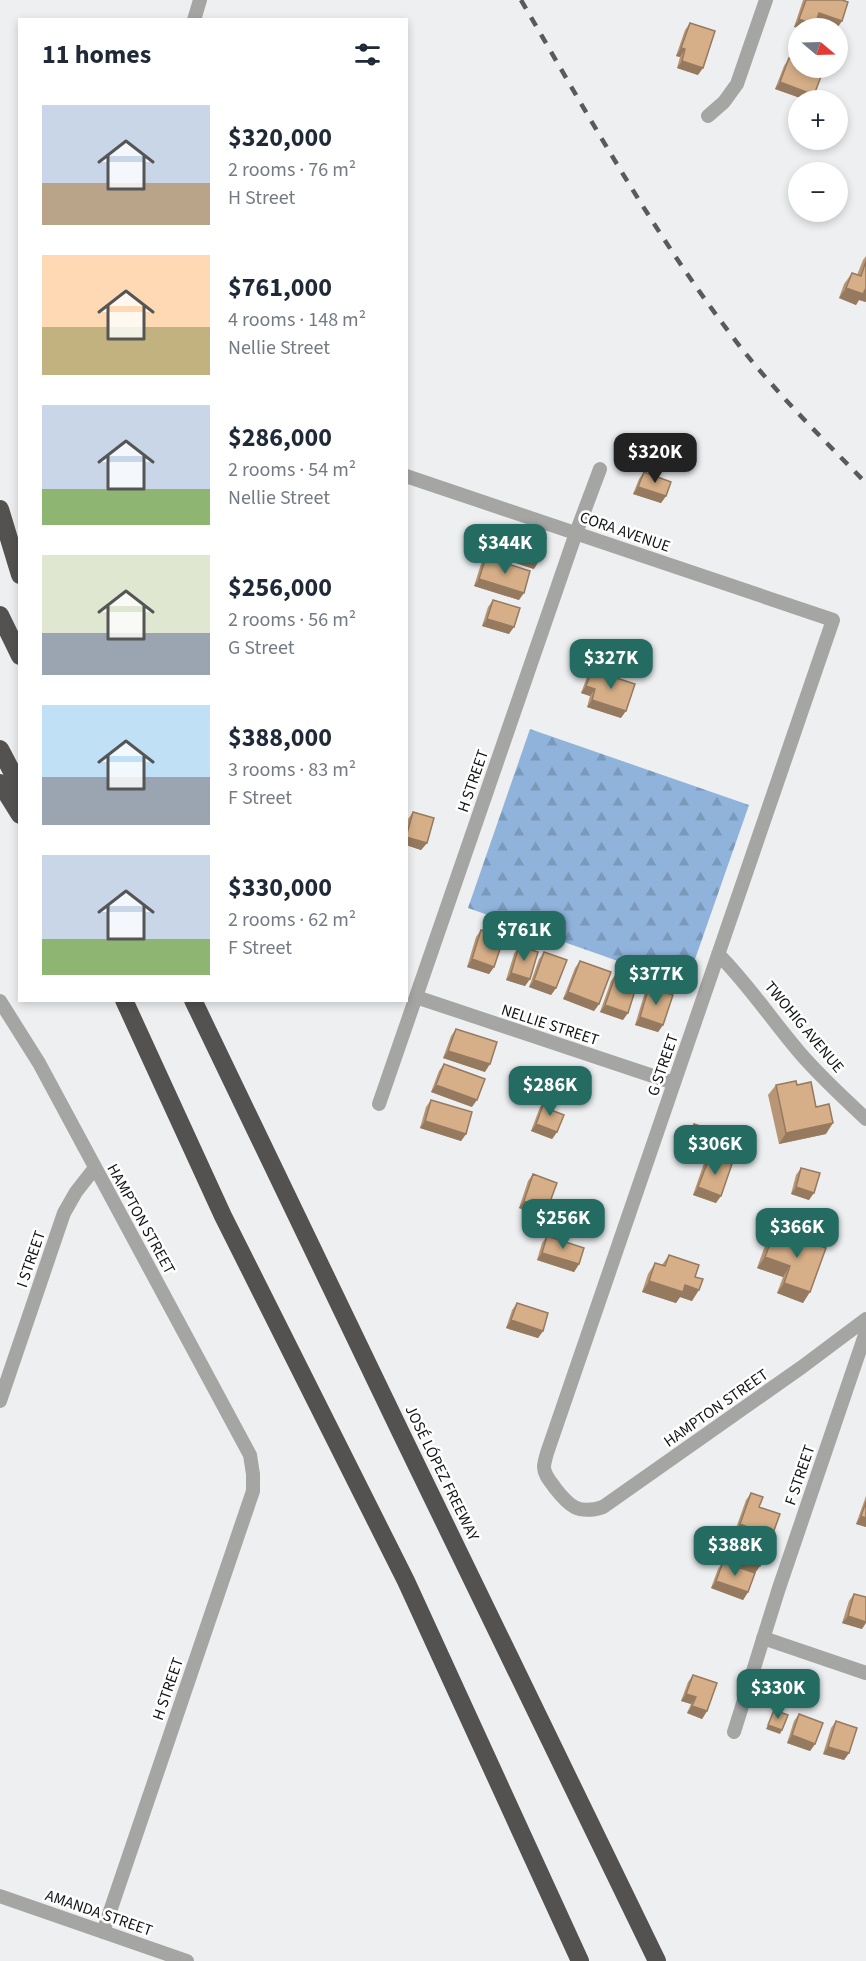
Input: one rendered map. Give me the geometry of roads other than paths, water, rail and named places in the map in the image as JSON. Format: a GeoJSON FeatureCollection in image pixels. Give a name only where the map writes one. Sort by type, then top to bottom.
{"type":"FeatureCollection","features":[{"type":"Feature","properties":{"kind":"highway"},"geometry":{"type":"LineString","coordinates":[[0,509],[18,568]]}},
{"type":"Feature","properties":{"kind":"highway"},"geometry":{"type":"LineString","coordinates":[[0,615],[18,652]]}},
{"type":"Feature","properties":{"kind":"highway"},"geometry":{"type":"LineString","coordinates":[[0,749],[18,783]]}},
{"type":"Feature","properties":{"kind":"highway"},"geometry":{"type":"LineString","coordinates":[[0,783],[18,812]]}},
{"type":"Feature","properties":{"kind":"highway"},"geometry":{"type":"LineString","coordinates":[[125,1002],[223,1216],[406,1581],[580,1961]]}},
{"type":"Feature","properties":{"kind":"highway","name":"JOSÉ LÓPEZ FREEWAY"},"geometry":{"type":"LineString","coordinates":[[195,1002],[657,1961]]}},
{"type":"Feature","properties":{"kind":"street"},"geometry":{"type":"LineString","coordinates":[[195,18],[200,0]]}},
{"type":"Feature","properties":{"kind":"street"},"geometry":{"type":"LineString","coordinates":[[708,116],[724,102],[737,84],[766,0]]}},
{"type":"Feature","properties":{"kind":"street","name":"H STREET"},"geometry":{"type":"LineString","coordinates":[[379,1104],[600,469]]}},
{"type":"Feature","properties":{"kind":"street","name":"CORA AVENUE"},"geometry":{"type":"LineString","coordinates":[[408,477],[834,620]]}},
{"type":"Feature","properties":{"kind":"street","name":"G STREET"},"geometry":{"type":"LineString","coordinates":[[580,1509],[567,1504],[547,1476],[544,1467],[547,1453],[834,620]]}},
{"type":"Feature","properties":{"kind":"street","name":"TWOHIG AVENUE"},"geometry":{"type":"LineString","coordinates":[[718,954],[752,990],[815,1070],[866,1119]]}},
{"type":"Feature","properties":{"kind":"street","name":"NELLIE STREET"},"geometry":{"type":"LineString","coordinates":[[416,997],[674,1083]]}},
{"type":"Feature","properties":{"kind":"street","name":"HAMPTON STREET"},"geometry":{"type":"LineString","coordinates":[[0,1001],[39,1064],[250,1455]]}},
{"type":"Feature","properties":{"kind":"street","name":"I STREET"},"geometry":{"type":"LineString","coordinates":[[0,1401],[64,1213],[76,1192],[94,1169]]}},
{"type":"Feature","properties":{"kind":"street","name":"HAMPTON STREET"},"geometry":{"type":"LineString","coordinates":[[580,1509],[591,1511],[624,1493],[802,1367],[866,1318]]}},
{"type":"Feature","properties":{"kind":"street","name":"F STREET"},"geometry":{"type":"LineString","coordinates":[[734,1732],[779,1588],[866,1332]]}},
{"type":"Feature","properties":{"kind":"street","name":"H STREET"},"geometry":{"type":"LineString","coordinates":[[103,1932],[253,1491],[250,1455]]}},
{"type":"Feature","properties":{"kind":"street"},"geometry":{"type":"LineString","coordinates":[[763,1638],[866,1673]]}},
{"type":"Feature","properties":{"kind":"street","name":"AMANDA STREET"},"geometry":{"type":"LineString","coordinates":[[0,1896],[187,1961]]}},
{"type":"Feature","properties":{"kind":"railway"},"geometry":{"type":"LineString","coordinates":[[521,0],[643,206],[695,285],[756,366],[866,483]]}}]}
